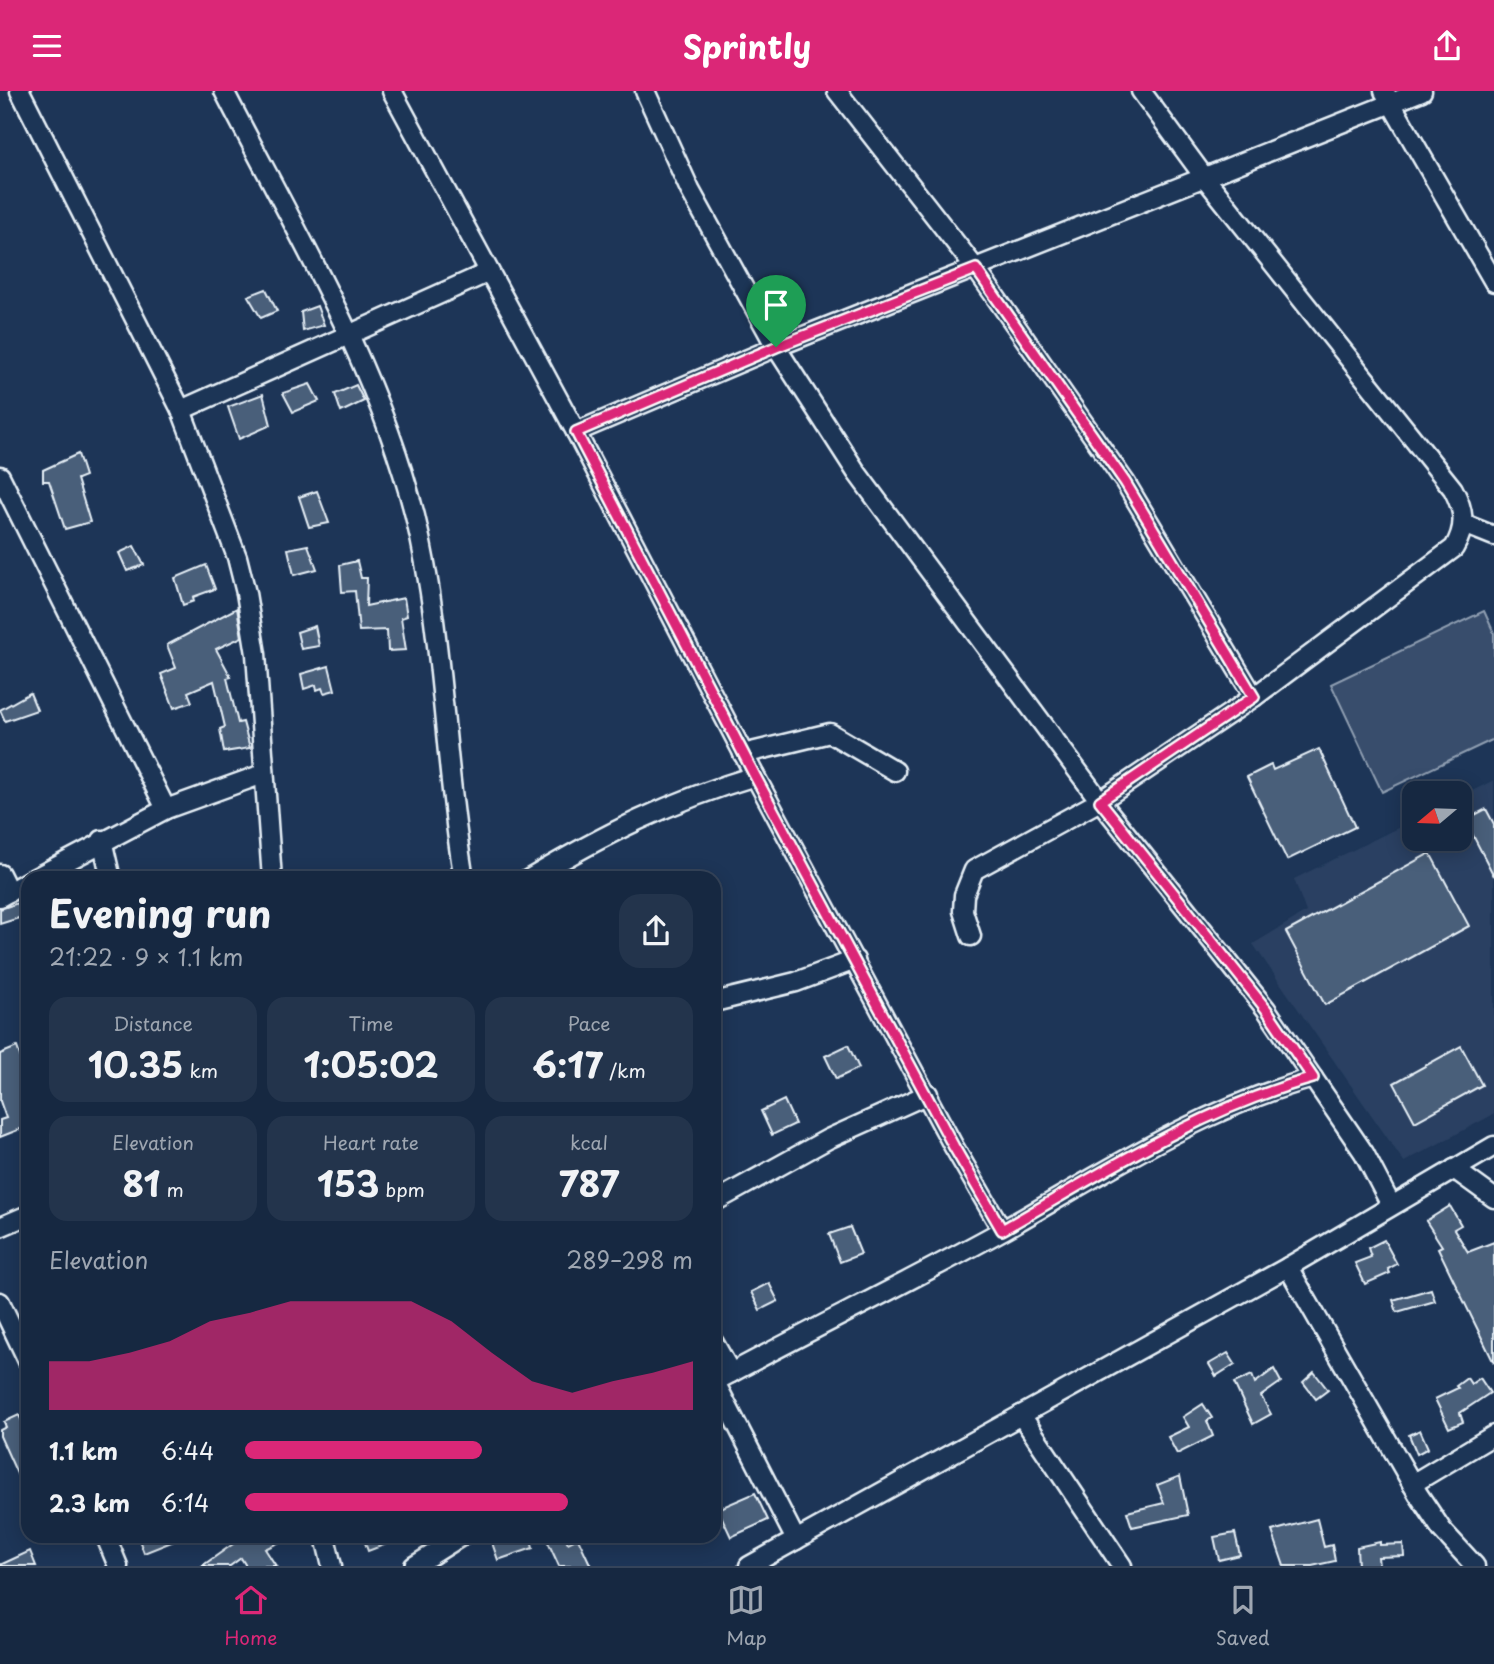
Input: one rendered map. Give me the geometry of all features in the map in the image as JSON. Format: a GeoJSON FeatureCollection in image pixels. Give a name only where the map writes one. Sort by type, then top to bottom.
{"type":"FeatureCollection","features":[{"type":"Feature","properties":{"kind":"street"},"geometry":{"type":"LineString","coordinates":[[20,91],[181,410],[237,557],[256,654],[271,871]]}},
{"type":"Feature","properties":{"kind":"street"},"geometry":{"type":"LineString","coordinates":[[223,91],[348,335],[387,426],[425,564],[463,871]]}},
{"type":"Feature","properties":{"kind":"street"},"geometry":{"type":"LineString","coordinates":[[392,91],[576,432],[743,754],[1002,1230]]}},
{"type":"Feature","properties":{"kind":"street"},"geometry":{"type":"LineString","coordinates":[[645,91],[690,190],[776,347],[857,473],[1100,801],[1266,1009],[1364,1153],[1391,1205]]}},
{"type":"Feature","properties":{"kind":"street"},"geometry":{"type":"LineString","coordinates":[[836,91],[976,269],[1125,482],[1254,697]]}},
{"type":"Feature","properties":{"kind":"street"},"geometry":{"type":"LineString","coordinates":[[971,936],[963,911],[964,895],[974,870],[1100,801],[1254,697],[1454,548],[1464,524],[1462,508],[1453,489],[1205,178],[1141,91]]}},
{"type":"Feature","properties":{"kind":"street"},"geometry":{"type":"LineString","coordinates":[[576,432],[776,347],[1205,178],[1388,97],[1422,91]]}},
{"type":"Feature","properties":{"kind":"street"},"geometry":{"type":"LineString","coordinates":[[1388,97],[1494,282]]}},
{"type":"Feature","properties":{"kind":"street"},"geometry":{"type":"LineString","coordinates":[[181,410],[489,272]]}},
{"type":"Feature","properties":{"kind":"street"},"geometry":{"type":"LineString","coordinates":[[0,477],[166,809]]}},
{"type":"Feature","properties":{"kind":"street"},"geometry":{"type":"LineString","coordinates":[[1464,524],[1494,536]]}},
{"type":"Feature","properties":{"kind":"street"},"geometry":{"type":"LineString","coordinates":[[743,754],[830,733],[895,771]]}},
{"type":"Feature","properties":{"kind":"street"},"geometry":{"type":"LineString","coordinates":[[47,871],[102,840],[166,809],[263,774]]}},
{"type":"Feature","properties":{"kind":"street"},"geometry":{"type":"LineString","coordinates":[[543,871],[614,829],[656,810],[755,776]]}},
{"type":"Feature","properties":{"kind":"street"},"geometry":{"type":"LineString","coordinates":[[102,840],[109,871]]}},
{"type":"Feature","properties":{"kind":"street"},"geometry":{"type":"LineString","coordinates":[[0,874],[5,894],[21,885]]}},
{"type":"Feature","properties":{"kind":"street"},"geometry":{"type":"LineString","coordinates":[[721,1000],[796,982],[855,960]]}},
{"type":"Feature","properties":{"kind":"street"},"geometry":{"type":"LineString","coordinates":[[721,1378],[1002,1230],[1146,1147],[1234,1104],[1313,1078]]}},
{"type":"Feature","properties":{"kind":"street"},"geometry":{"type":"LineString","coordinates":[[721,1198],[828,1139],[928,1094]]}},
{"type":"Feature","properties":{"kind":"street"},"geometry":{"type":"LineString","coordinates":[[749,1566],[1288,1267],[1494,1146]]}},
{"type":"Feature","properties":{"kind":"street"},"geometry":{"type":"LineString","coordinates":[[1454,1169],[1494,1198]]}},
{"type":"Feature","properties":{"kind":"street"},"geometry":{"type":"LineString","coordinates":[[0,1227],[21,1218]]}},
{"type":"Feature","properties":{"kind":"street"},"geometry":{"type":"LineString","coordinates":[[1288,1267],[1412,1483],[1442,1530],[1475,1566]]}},
{"type":"Feature","properties":{"kind":"street"},"geometry":{"type":"LineString","coordinates":[[0,1302],[21,1346]]}},
{"type":"Feature","properties":{"kind":"street"},"geometry":{"type":"LineString","coordinates":[[721,1381],[796,1540]]}},
{"type":"Feature","properties":{"kind":"street"},"geometry":{"type":"LineString","coordinates":[[1021,1415],[1122,1566]]}},
{"type":"Feature","properties":{"kind":"street"},"geometry":{"type":"LineString","coordinates":[[1412,1483],[1494,1435]]}},
{"type":"Feature","properties":{"kind":"street"},"geometry":{"type":"LineString","coordinates":[[108,1543],[118,1566]]}},
{"type":"Feature","properties":{"kind":"street"},"geometry":{"type":"LineString","coordinates":[[326,1543],[332,1566]]}},
{"type":"Feature","properties":{"kind":"street"},"geometry":{"type":"LineString","coordinates":[[414,1566],[450,1543]]}},
{"type":"Feature","properties":{"kind":"shaded area"},"geometry":{"type":"Polygon","coordinates":[[[1484,611],[1494,633],[1494,739],[1382,792],[1331,684],[1484,611]]]}},
{"type":"Feature","properties":{"kind":"shaded area"},"geometry":{"type":"Polygon","coordinates":[[[1494,780],[1494,1114],[1404,1162],[1253,944],[1306,912],[1294,879],[1402,826],[1402,851],[1472,851],[1472,791],[1494,780]]]}},
{"type":"Feature","properties":{"kind":"building"},"geometry":{"type":"Polygon","coordinates":[[[266,289],[277,311],[261,318],[248,296],[266,289]]]}},
{"type":"Feature","properties":{"kind":"building"},"geometry":{"type":"Polygon","coordinates":[[[317,306],[324,325],[303,331],[301,312],[317,306]]]}},
{"type":"Feature","properties":{"kind":"building"},"geometry":{"type":"Polygon","coordinates":[[[310,384],[319,401],[293,412],[283,393],[310,384]]]}},
{"type":"Feature","properties":{"kind":"building"},"geometry":{"type":"Polygon","coordinates":[[[356,385],[364,401],[341,412],[335,394],[356,385]]]}},
{"type":"Feature","properties":{"kind":"building"},"geometry":{"type":"Polygon","coordinates":[[[263,394],[271,425],[239,439],[228,407],[263,394]]]}},
{"type":"Feature","properties":{"kind":"building"},"geometry":{"type":"Polygon","coordinates":[[[78,454],[85,476],[77,479],[90,522],[65,529],[49,481],[43,481],[43,470],[78,454]]]}},
{"type":"Feature","properties":{"kind":"building"},"geometry":{"type":"Polygon","coordinates":[[[317,491],[329,523],[309,527],[299,497],[317,491]]]}},
{"type":"Feature","properties":{"kind":"building"},"geometry":{"type":"Polygon","coordinates":[[[308,545],[317,569],[294,575],[288,549],[308,545]]]}},
{"type":"Feature","properties":{"kind":"building"},"geometry":{"type":"Polygon","coordinates":[[[134,546],[144,565],[127,571],[119,553],[134,546]]]}},
{"type":"Feature","properties":{"kind":"building"},"geometry":{"type":"Polygon","coordinates":[[[357,561],[361,578],[367,578],[366,606],[404,598],[407,616],[401,618],[406,650],[388,651],[387,630],[359,631],[355,591],[342,592],[340,565],[357,561]]]}},
{"type":"Feature","properties":{"kind":"building"},"geometry":{"type":"Polygon","coordinates":[[[206,565],[215,589],[193,597],[194,601],[183,605],[175,578],[206,565]]]}},
{"type":"Feature","properties":{"kind":"building"},"geometry":{"type":"Polygon","coordinates":[[[237,608],[242,637],[216,649],[231,677],[227,678],[238,723],[243,722],[250,748],[224,752],[220,729],[225,727],[214,681],[188,692],[192,702],[174,708],[161,674],[176,668],[167,645],[237,608]]]}},
{"type":"Feature","properties":{"kind":"building"},"geometry":{"type":"Polygon","coordinates":[[[315,626],[319,646],[301,649],[297,632],[315,626]]]}},
{"type":"Feature","properties":{"kind":"building"},"geometry":{"type":"Polygon","coordinates":[[[329,666],[335,690],[324,693],[322,688],[317,690],[316,685],[304,689],[301,674],[329,666]]]}},
{"type":"Feature","properties":{"kind":"building"},"geometry":{"type":"Polygon","coordinates":[[[30,693],[37,710],[5,721],[0,710],[30,693]]]}},
{"type":"Feature","properties":{"kind":"building"},"geometry":{"type":"Polygon","coordinates":[[[1319,749],[1355,827],[1287,860],[1247,777],[1271,765],[1273,770],[1319,749]]]}},
{"type":"Feature","properties":{"kind":"building"},"geometry":{"type":"Polygon","coordinates":[[[1486,809],[1494,824],[1494,876],[1472,834],[1472,816],[1486,809]]]}},
{"type":"Feature","properties":{"kind":"building"},"geometry":{"type":"Polygon","coordinates":[[[1430,853],[1469,926],[1325,1005],[1286,932],[1430,853]]]}},
{"type":"Feature","properties":{"kind":"building"},"geometry":{"type":"Polygon","coordinates":[[[18,903],[21,917],[0,924],[0,909],[18,903]]]}},
{"type":"Feature","properties":{"kind":"building"},"geometry":{"type":"Polygon","coordinates":[[[848,1045],[859,1068],[836,1079],[825,1056],[848,1045]]]}},
{"type":"Feature","properties":{"kind":"building"},"geometry":{"type":"Polygon","coordinates":[[[1461,1046],[1482,1085],[1415,1122],[1394,1083],[1461,1046]]]}},
{"type":"Feature","properties":{"kind":"building"},"geometry":{"type":"Polygon","coordinates":[[[17,1047],[21,1059],[21,1129],[0,1137],[0,1120],[6,1118],[0,1101],[0,1054],[17,1047]]]}},
{"type":"Feature","properties":{"kind":"building"},"geometry":{"type":"Polygon","coordinates":[[[784,1100],[795,1124],[772,1135],[761,1111],[784,1100]]]}},
{"type":"Feature","properties":{"kind":"building"},"geometry":{"type":"Polygon","coordinates":[[[1450,1206],[1461,1225],[1454,1229],[1468,1252],[1494,1242],[1494,1363],[1438,1248],[1442,1246],[1426,1221],[1450,1206]]]}},
{"type":"Feature","properties":{"kind":"building"},"geometry":{"type":"Polygon","coordinates":[[[850,1227],[861,1254],[840,1262],[829,1234],[850,1227]]]}},
{"type":"Feature","properties":{"kind":"building"},"geometry":{"type":"Polygon","coordinates":[[[1384,1240],[1397,1264],[1388,1269],[1390,1273],[1365,1284],[1355,1263],[1371,1257],[1368,1248],[1384,1240]]]}},
{"type":"Feature","properties":{"kind":"building"},"geometry":{"type":"Polygon","coordinates":[[[769,1283],[778,1301],[760,1310],[751,1292],[769,1283]]]}},
{"type":"Feature","properties":{"kind":"building"},"geometry":{"type":"Polygon","coordinates":[[[1431,1289],[1435,1301],[1397,1312],[1393,1300],[1431,1289]]]}},
{"type":"Feature","properties":{"kind":"building"},"geometry":{"type":"Polygon","coordinates":[[[1228,1353],[1235,1364],[1216,1376],[1209,1364],[1228,1353]]]}},
{"type":"Feature","properties":{"kind":"building"},"geometry":{"type":"Polygon","coordinates":[[[1274,1369],[1281,1382],[1261,1396],[1271,1414],[1253,1424],[1234,1383],[1252,1375],[1255,1383],[1274,1369]]]}},
{"type":"Feature","properties":{"kind":"building"},"geometry":{"type":"Polygon","coordinates":[[[1314,1372],[1328,1390],[1316,1399],[1303,1382],[1314,1372]]]}},
{"type":"Feature","properties":{"kind":"building"},"geometry":{"type":"Polygon","coordinates":[[[1467,1378],[1471,1384],[1480,1378],[1490,1393],[1460,1413],[1463,1422],[1449,1428],[1435,1399],[1458,1388],[1456,1386],[1467,1378]]]}},
{"type":"Feature","properties":{"kind":"building"},"geometry":{"type":"Polygon","coordinates":[[[1203,1404],[1212,1418],[1207,1421],[1213,1436],[1177,1454],[1168,1437],[1189,1427],[1183,1417],[1203,1404]]]}},
{"type":"Feature","properties":{"kind":"building"},"geometry":{"type":"Polygon","coordinates":[[[19,1415],[21,1419],[21,1482],[0,1436],[0,1430],[6,1427],[4,1422],[19,1415]]]}},
{"type":"Feature","properties":{"kind":"building"},"geometry":{"type":"Polygon","coordinates":[[[1420,1430],[1428,1448],[1417,1454],[1409,1435],[1420,1430]]]}},
{"type":"Feature","properties":{"kind":"building"},"geometry":{"type":"Polygon","coordinates":[[[1180,1476],[1188,1515],[1132,1527],[1127,1512],[1164,1503],[1157,1485],[1180,1476]]]}},
{"type":"Feature","properties":{"kind":"building"},"geometry":{"type":"Polygon","coordinates":[[[755,1493],[768,1520],[731,1537],[721,1515],[721,1508],[755,1493]]]}},
{"type":"Feature","properties":{"kind":"building"},"geometry":{"type":"Polygon","coordinates":[[[1317,1519],[1324,1547],[1332,1545],[1335,1561],[1312,1566],[1284,1566],[1272,1531],[1317,1519]]]}},
{"type":"Feature","properties":{"kind":"building"},"geometry":{"type":"Polygon","coordinates":[[[1235,1533],[1240,1555],[1219,1560],[1214,1537],[1235,1533]]]}},
{"type":"Feature","properties":{"kind":"building"},"geometry":{"type":"Polygon","coordinates":[[[1380,1542],[1380,1545],[1403,1544],[1404,1556],[1378,1557],[1379,1566],[1358,1566],[1357,1547],[1380,1542]]]}},
{"type":"Feature","properties":{"kind":"building"},"geometry":{"type":"Polygon","coordinates":[[[140,1543],[169,1543],[144,1553],[140,1543]]]}},
{"type":"Feature","properties":{"kind":"building"},"geometry":{"type":"Polygon","coordinates":[[[235,1543],[278,1543],[265,1549],[276,1566],[246,1566],[241,1558],[230,1566],[202,1566],[235,1543]]]}},
{"type":"Feature","properties":{"kind":"building"},"geometry":{"type":"Polygon","coordinates":[[[365,1543],[389,1543],[368,1551],[365,1543]]]}},
{"type":"Feature","properties":{"kind":"building"},"geometry":{"type":"Polygon","coordinates":[[[492,1543],[532,1543],[533,1548],[498,1560],[492,1543]]]}},
{"type":"Feature","properties":{"kind":"building"},"geometry":{"type":"Polygon","coordinates":[[[548,1543],[580,1543],[591,1566],[559,1566],[548,1543]]]}},
{"type":"Feature","properties":{"kind":"building"},"geometry":{"type":"Polygon","coordinates":[[[30,1551],[36,1566],[0,1566],[0,1565],[30,1551]]]}},
{"type":"Feature","properties":{"kind":"route"},"geometry":{"type":"LineString","coordinates":[[976,269],[1125,482],[1254,697],[1100,801],[1266,1009],[1313,1078],[1243,1100],[1146,1147],[1002,1230],[954,1147],[928,1094],[755,776],[576,432],[776,347],[976,269]]}}]}
